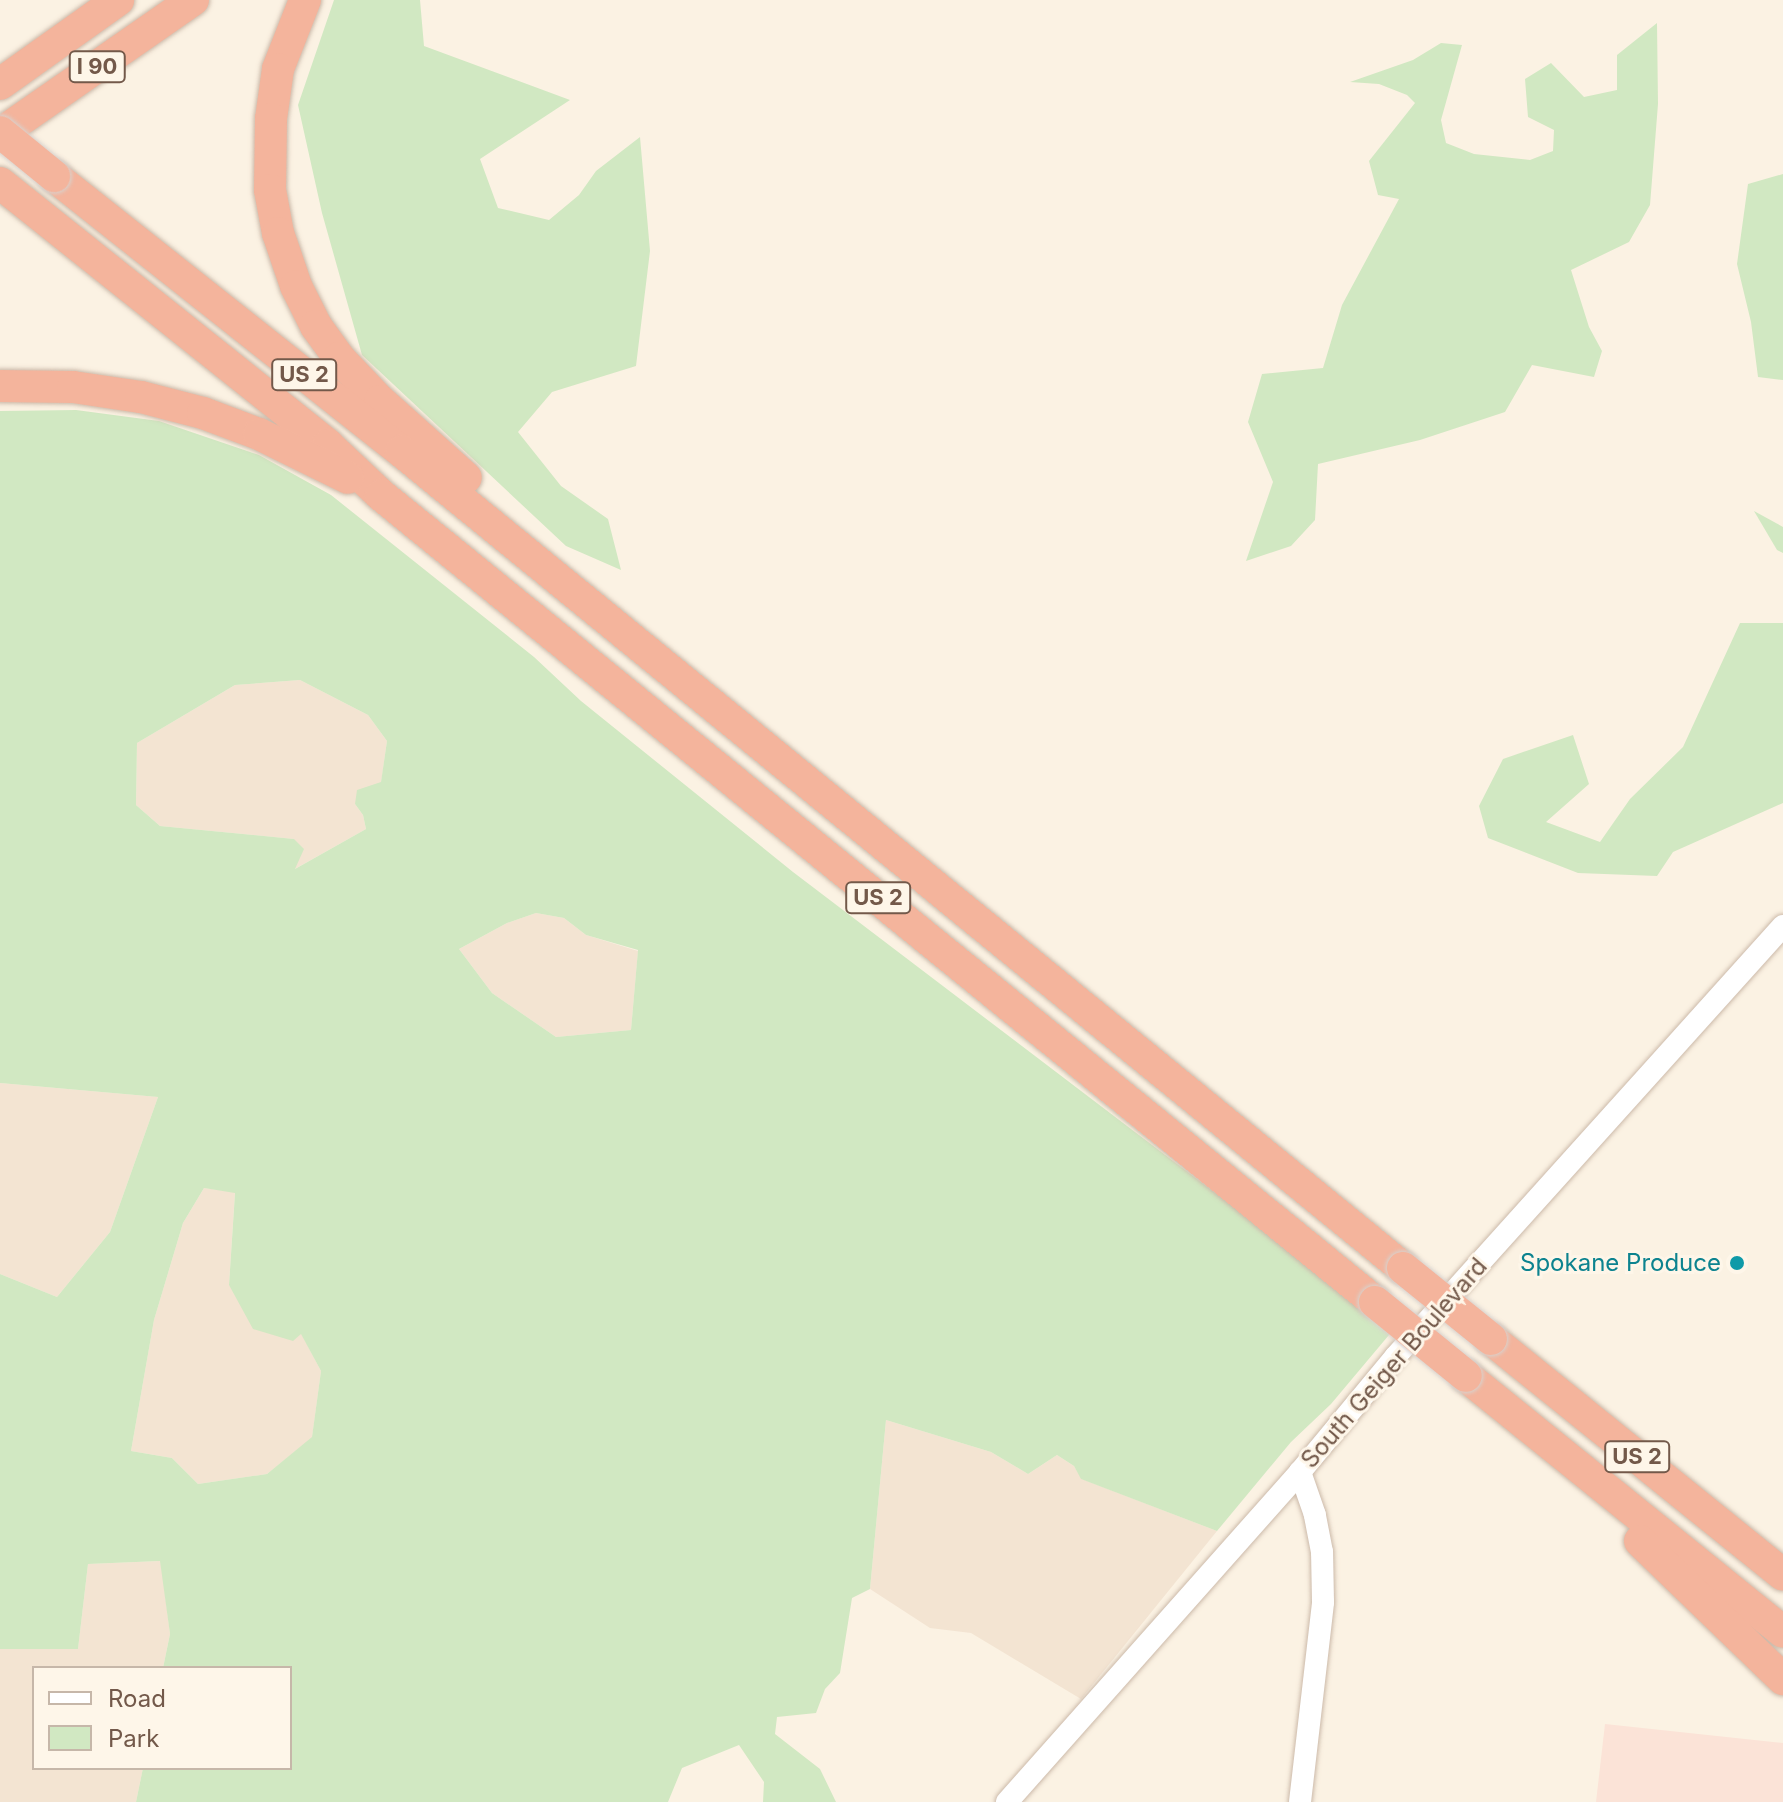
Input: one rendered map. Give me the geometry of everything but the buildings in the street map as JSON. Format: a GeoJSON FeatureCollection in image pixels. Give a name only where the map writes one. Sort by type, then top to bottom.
{"type":"FeatureCollection","features":[{"type":"Feature","properties":{"kind":"highway","name":"I 90"},"geometry":{"type":"LineString","coordinates":[[0,84],[118,0]]}},
{"type":"Feature","properties":{"kind":"highway","name":"I 90"},"geometry":{"type":"LineString","coordinates":[[0,133],[193,0]]}},
{"type":"Feature","properties":{"kind":"highway"},"geometry":{"type":"LineString","coordinates":[[305,0],[278,69],[271,119],[270,190],[278,233],[296,286],[316,326],[339,358],[380,401],[503,511],[553,576]]}},
{"type":"Feature","properties":{"kind":"highway","name":"US 2"},"geometry":{"type":"LineString","coordinates":[[0,133],[553,576],[1783,1575]]}},
{"type":"Feature","properties":{"kind":"highway","name":"US 2"},"geometry":{"type":"LineString","coordinates":[[0,183],[328,445],[381,495],[1783,1632]]}},
{"type":"Feature","properties":{"kind":"highway","name":"US 2"},"geometry":{"type":"LineString","coordinates":[[0,386],[73,387],[141,397],[203,413],[259,434],[381,495]]}},
{"type":"Feature","properties":{"kind":"highway"},"geometry":{"type":"LineString","coordinates":[[1536,1432],[1582,1484],[1783,1679]]}},
{"type":"Feature","properties":{"kind":"street","name":"South Geiger Boulevard"},"geometry":{"type":"LineString","coordinates":[[1007,1802],[1300,1472],[1395,1357],[1783,926]]}},
{"type":"Feature","properties":{"kind":"street"},"geometry":{"type":"LineString","coordinates":[[1300,1472],[1315,1515],[1322,1552],[1323,1602],[1300,1802]]}},
{"type":"Feature","properties":{"kind":"shaded area"},"geometry":{"type":"Polygon","coordinates":[[[300,680],[368,715],[387,741],[381,783],[355,804],[363,815],[366,829],[293,870],[294,839],[160,826],[136,805],[137,743],[235,685],[300,680]]]}},
{"type":"Feature","properties":{"kind":"shaded area"},"geometry":{"type":"Polygon","coordinates":[[[536,913],[564,918],[586,935],[638,951],[631,1030],[556,1037],[492,993],[459,949],[507,923],[536,913]]]}},
{"type":"Feature","properties":{"kind":"shaded area"},"geometry":{"type":"Polygon","coordinates":[[[0,1083],[158,1097],[110,1232],[57,1297],[0,1274],[0,1083]]]}},
{"type":"Feature","properties":{"kind":"shaded area"},"geometry":{"type":"Polygon","coordinates":[[[204,1188],[235,1192],[229,1285],[301,1333],[321,1371],[312,1438],[267,1474],[198,1484],[172,1458],[131,1451],[154,1320],[183,1223],[204,1188]]]}},
{"type":"Feature","properties":{"kind":"shaded area"},"geometry":{"type":"Polygon","coordinates":[[[886,1420],[991,1452],[1028,1474],[1057,1455],[1074,1466],[1082,1479],[1217,1531],[1081,1699],[971,1633],[930,1628],[870,1589],[886,1420]]]}},
{"type":"Feature","properties":{"kind":"shaded area"},"geometry":{"type":"Polygon","coordinates":[[[161,1561],[170,1634],[163,1666],[32,1666],[32,1770],[143,1770],[136,1802],[0,1802],[0,1649],[78,1649],[88,1564],[161,1561]]]}},
{"type":"Feature","properties":{"kind":"shaded area"},"geometry":{"type":"Polygon","coordinates":[[[1605,1724],[1783,1743],[1783,1802],[1596,1802],[1605,1724]]]}},
{"type":"Feature","properties":{"kind":"green space"},"geometry":{"type":"Polygon","coordinates":[[[334,0],[420,0],[424,46],[570,100],[480,159],[498,208],[549,220],[579,195],[596,171],[640,137],[650,251],[636,366],[552,392],[518,432],[561,486],[608,519],[621,570],[566,546],[362,355],[322,213],[298,105],[334,0]]]}},
{"type":"Feature","properties":{"kind":"green space"},"geometry":{"type":"Polygon","coordinates":[[[1657,23],[1658,104],[1650,205],[1629,242],[1571,270],[1589,327],[1602,351],[1594,377],[1532,365],[1505,412],[1420,440],[1318,464],[1315,520],[1291,546],[1246,561],[1273,482],[1248,422],[1262,374],[1323,368],[1342,305],[1399,199],[1378,195],[1369,161],[1415,103],[1407,95],[1379,84],[1350,82],[1413,60],[1441,43],[1462,45],[1441,120],[1446,143],[1474,154],[1530,160],[1553,151],[1554,130],[1528,117],[1525,79],[1551,63],[1584,97],[1617,90],[1617,55],[1657,23]]]}},
{"type":"Feature","properties":{"kind":"green space"},"geometry":{"type":"Polygon","coordinates":[[[1783,174],[1783,380],[1758,377],[1751,322],[1737,264],[1748,184],[1783,174]]]}},
{"type":"Feature","properties":{"kind":"green space"},"geometry":{"type":"Polygon","coordinates":[[[76,410],[159,421],[259,455],[331,495],[534,657],[581,701],[793,872],[1394,1329],[1331,1404],[1291,1442],[1217,1531],[1081,1479],[1074,1466],[1057,1455],[1028,1474],[991,1452],[886,1420],[870,1589],[852,1598],[840,1673],[825,1689],[816,1713],[777,1717],[775,1734],[820,1769],[836,1802],[763,1802],[764,1782],[739,1745],[682,1768],[668,1802],[136,1802],[143,1770],[292,1770],[292,1666],[163,1666],[170,1634],[160,1561],[88,1564],[78,1649],[0,1649],[0,1274],[57,1297],[110,1232],[158,1097],[0,1083],[0,411],[76,410]],[[300,680],[235,685],[137,743],[136,805],[160,826],[294,839],[304,849],[295,869],[366,829],[363,815],[355,804],[357,790],[381,782],[387,741],[368,715],[300,680]],[[536,913],[507,923],[459,949],[492,993],[556,1037],[631,1030],[638,950],[586,935],[564,918],[536,913]],[[204,1188],[183,1223],[154,1320],[131,1451],[172,1458],[198,1484],[267,1474],[312,1437],[321,1371],[301,1334],[293,1341],[253,1329],[229,1285],[235,1193],[204,1188]]]}},
{"type":"Feature","properties":{"kind":"green space"},"geometry":{"type":"Polygon","coordinates":[[[1754,511],[1783,527],[1783,553],[1777,550],[1754,511]]]}},
{"type":"Feature","properties":{"kind":"green space"},"geometry":{"type":"Polygon","coordinates":[[[1740,623],[1783,623],[1783,803],[1673,852],[1657,876],[1578,873],[1488,838],[1479,806],[1503,759],[1573,735],[1589,784],[1546,822],[1600,842],[1630,799],[1683,747],[1740,623]]]}},
{"type":"Feature","properties":{"kind":"place","name":"Spokane Produce"},"geometry":{"type":"Point","coordinates":[1737,1263]}}]}
